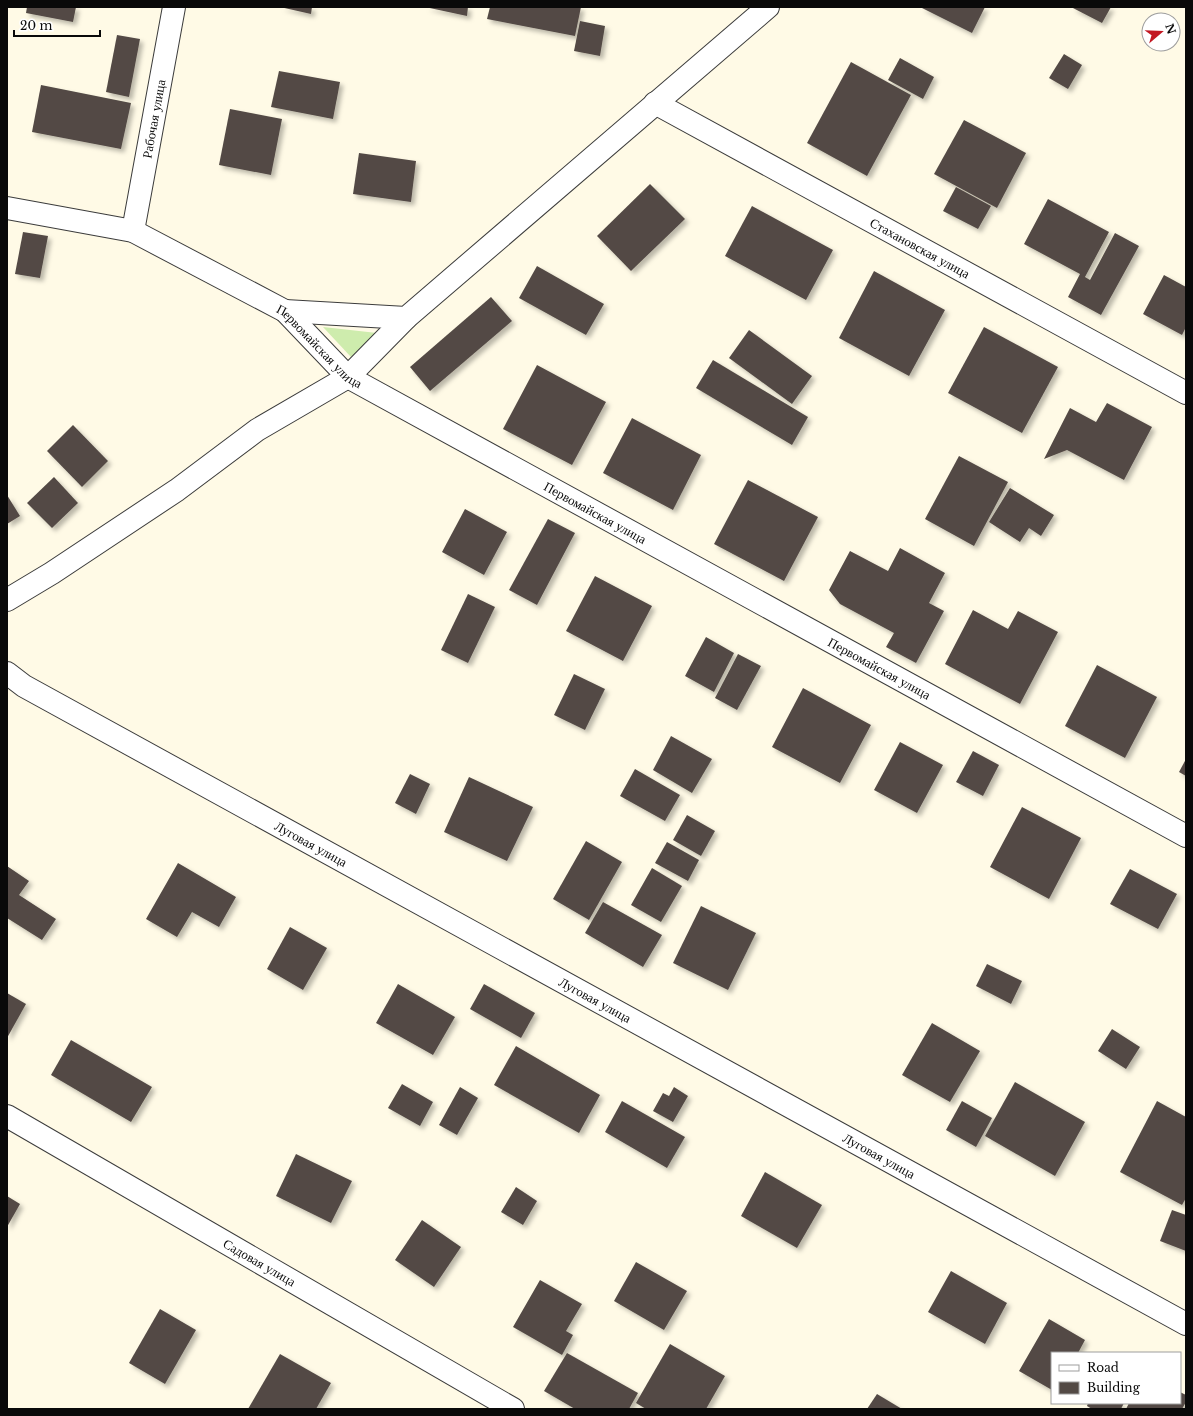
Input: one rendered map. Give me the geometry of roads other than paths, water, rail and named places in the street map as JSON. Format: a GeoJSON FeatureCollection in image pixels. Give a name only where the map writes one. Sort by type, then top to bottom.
{"type":"FeatureCollection","features":[{"type":"Feature","properties":{"kind":"street","name":"Рабочая улица"},"geometry":{"type":"LineString","coordinates":[[133,231],[174,7]]}},
{"type":"Feature","properties":{"kind":"street"},"geometry":{"type":"LineString","coordinates":[[7,600],[52,573],[177,490],[257,430],[348,377],[406,318],[768,7]]}},
{"type":"Feature","properties":{"kind":"street","name":"Стахановская улица"},"geometry":{"type":"LineString","coordinates":[[655,103],[1186,393]]}},
{"type":"Feature","properties":{"kind":"street","name":"Первомайская улица"},"geometry":{"type":"LineString","coordinates":[[7,208],[133,231],[285,310],[348,377],[1186,836]]}},
{"type":"Feature","properties":{"kind":"street"},"geometry":{"type":"LineString","coordinates":[[285,310],[406,318]]}},
{"type":"Feature","properties":{"kind":"street","name":"Луговая улица"},"geometry":{"type":"LineString","coordinates":[[7,673],[31,690],[1186,1324]]}},
{"type":"Feature","properties":{"kind":"street","name":"Садовая улица"},"geometry":{"type":"LineString","coordinates":[[7,1116],[513,1409]]}}]}
